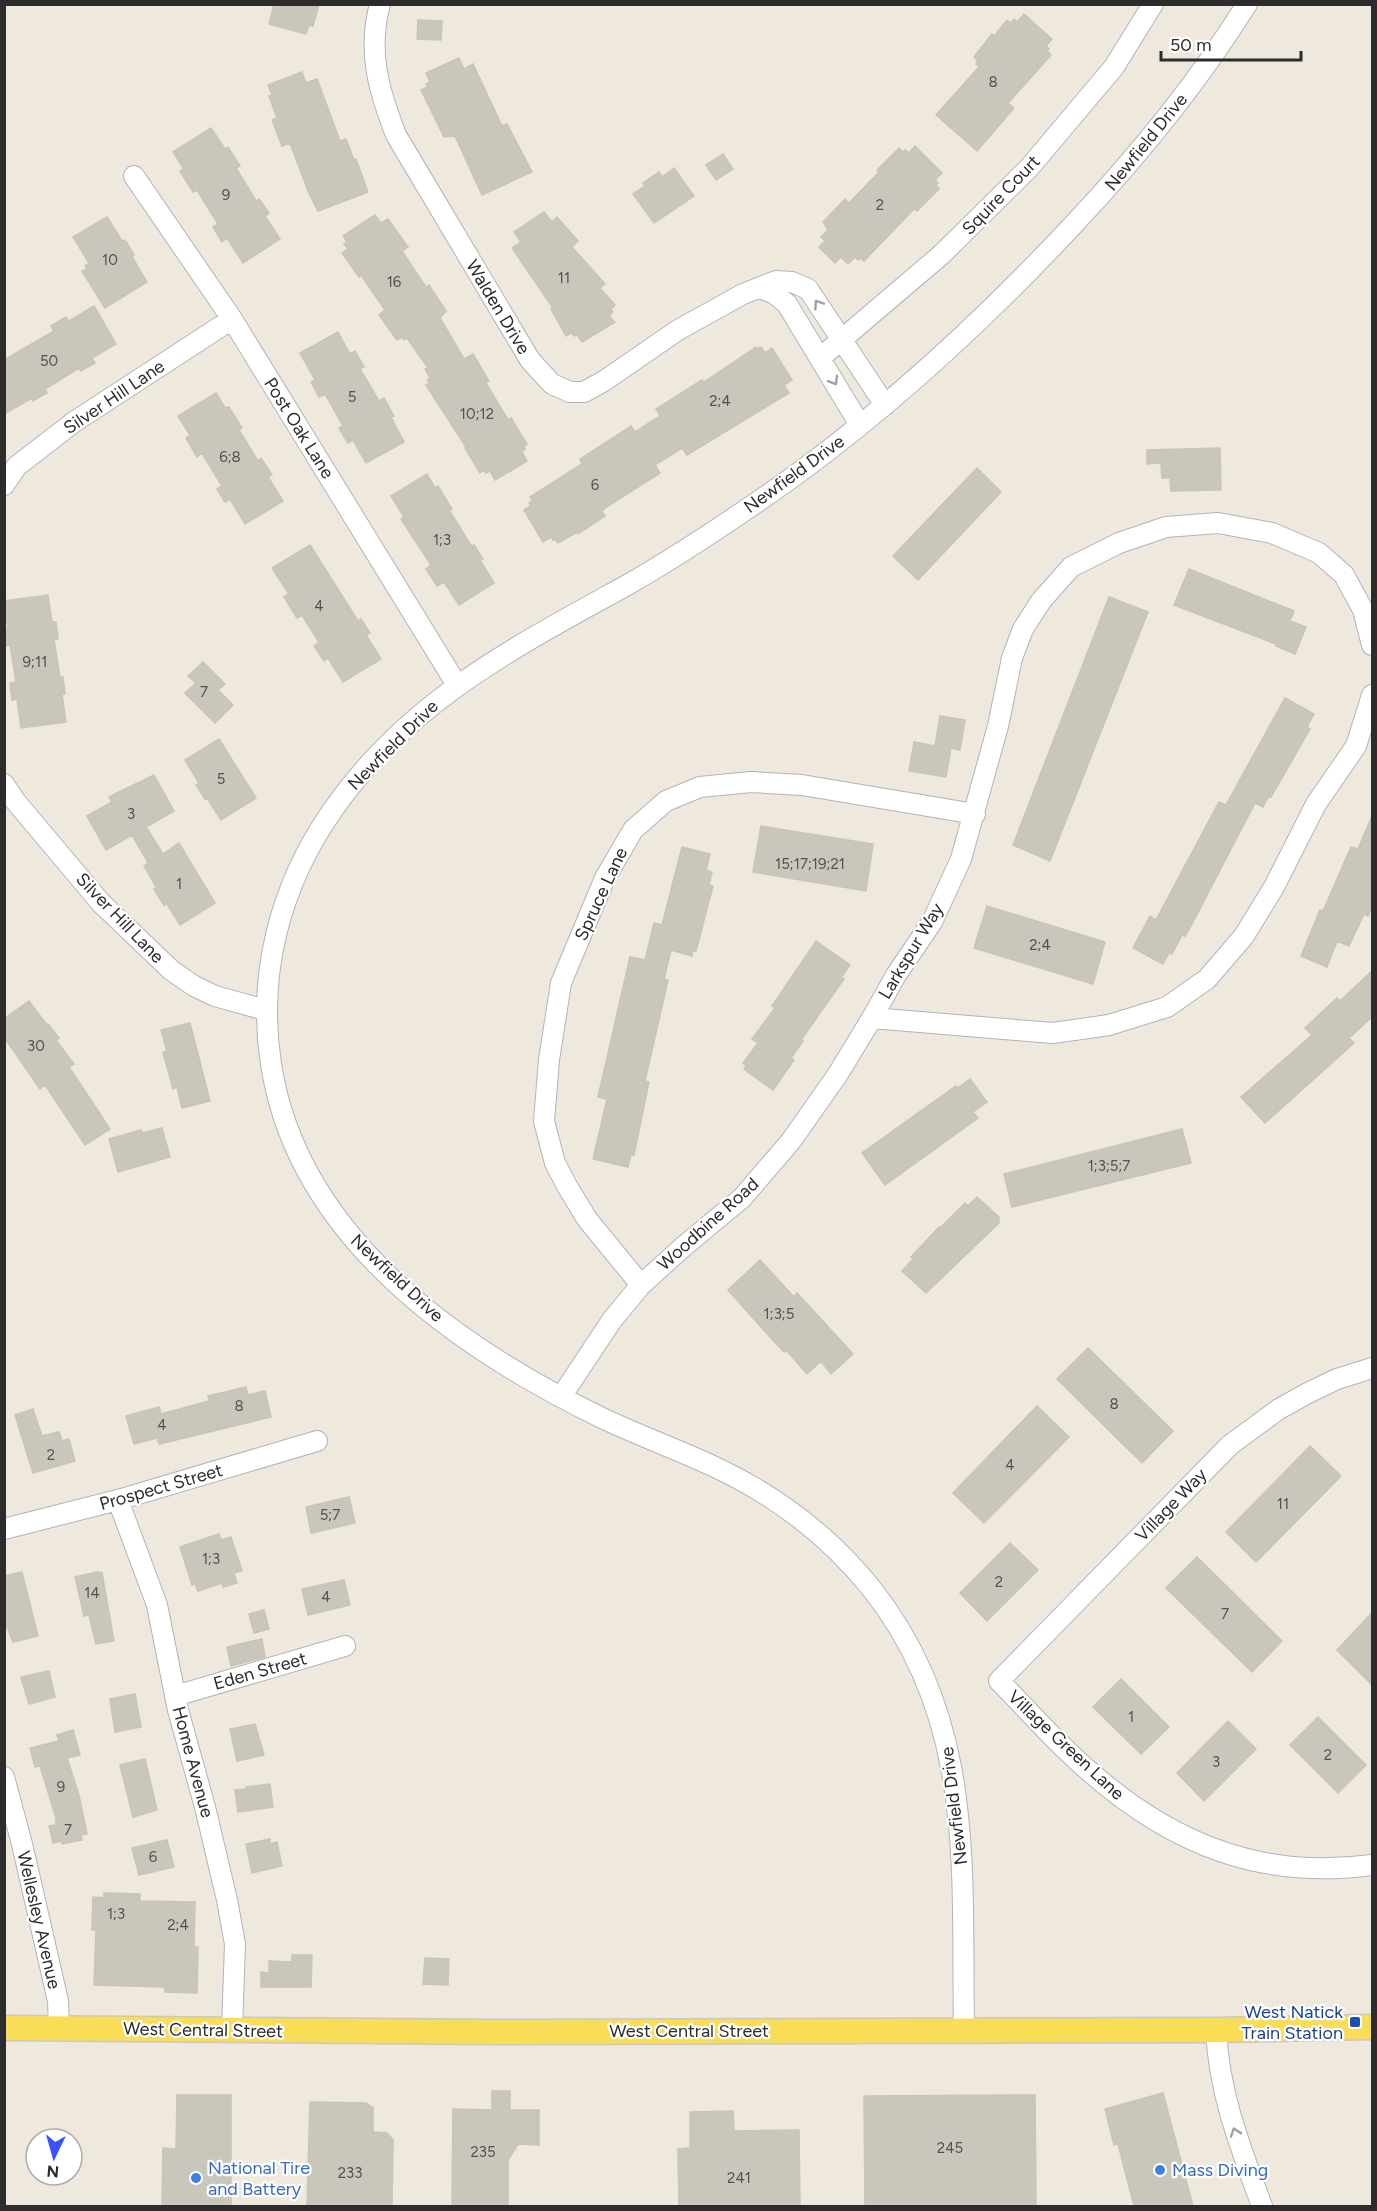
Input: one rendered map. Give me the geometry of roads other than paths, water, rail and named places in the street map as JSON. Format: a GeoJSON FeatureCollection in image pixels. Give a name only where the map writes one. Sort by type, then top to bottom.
{"type":"FeatureCollection","features":[{"type":"Feature","properties":{"kind":"main road","name":"West Central Street"},"geometry":{"type":"LineString","coordinates":[[4,2028],[495,2032],[1215,2030],[1372,2026]]}},
{"type":"Feature","properties":{"kind":"street","name":"Walden Drive"},"geometry":{"type":"LineString","coordinates":[[380,4],[376,16],[374,64],[383,101],[396,135],[530,360],[552,384],[570,392],[584,392],[604,381],[678,330],[743,294],[776,281],[792,282],[807,289],[885,405]]}},
{"type":"Feature","properties":{"kind":"street","name":"Squire Court"},"geometry":{"type":"LineString","coordinates":[[820,358],[941,255],[1029,168],[1114,67],[1153,4]]}},
{"type":"Feature","properties":{"kind":"street","name":"Newfield Drive"},"geometry":{"type":"LineString","coordinates":[[964,2030],[962,1849],[954,1776],[947,1741],[934,1700],[919,1664],[898,1627],[873,1591],[845,1558],[782,1506],[720,1469],[642,1437],[561,1397],[486,1352],[425,1307],[382,1268],[350,1235],[327,1206],[292,1142],[273,1077],[265,1010],[268,979],[283,910],[294,878],[310,846],[345,794],[374,759],[428,708],[457,685],[531,637],[648,572],[750,507],[885,405],[979,323],[1109,188],[1187,92],[1247,4]]}},
{"type":"Feature","properties":{"kind":"street","name":"Post Oak Lane"},"geometry":{"type":"LineString","coordinates":[[134,176],[232,319],[457,685]]}},
{"type":"Feature","properties":{"kind":"street"},"geometry":{"type":"LineString","coordinates":[[760,288],[775,294],[787,304],[860,425]]}},
{"type":"Feature","properties":{"kind":"street","name":"Silver Hill Lane"},"geometry":{"type":"LineString","coordinates":[[4,485],[17,466],[74,422],[232,319]]}},
{"type":"Feature","properties":{"kind":"street","name":"Larkspur Way"},"geometry":{"type":"LineString","coordinates":[[1372,645],[1363,610],[1344,575],[1319,553],[1272,533],[1218,523],[1166,527],[1119,543],[1071,567],[1041,601],[1023,629],[1012,658],[998,726],[961,859],[932,921],[896,975],[872,1018],[1053,1033],[1109,1025],[1167,1007],[1207,979],[1244,936],[1274,887],[1316,804],[1356,746],[1372,695]]}},
{"type":"Feature","properties":{"kind":"street","name":"Spruce Lane"},"geometry":{"type":"LineString","coordinates":[[641,1285],[588,1219],[567,1186],[555,1163],[544,1121],[549,1060],[561,983],[605,878],[633,830],[666,801],[700,787],[751,782],[802,785],[975,814]]}},
{"type":"Feature","properties":{"kind":"street","name":"Silver Hill Lane"},"geometry":{"type":"LineString","coordinates":[[4,784],[15,802],[101,903],[171,970],[194,987],[215,996],[265,1010]]}},
{"type":"Feature","properties":{"kind":"street","name":"Woodbine Road"},"geometry":{"type":"LineString","coordinates":[[561,1397],[612,1320],[641,1285],[742,1198],[791,1141],[838,1074],[872,1018]]}},
{"type":"Feature","properties":{"kind":"street","name":"Village Way"},"geometry":{"type":"LineString","coordinates":[[999,1682],[1230,1445],[1298,1399],[1337,1379],[1372,1368]]}},
{"type":"Feature","properties":{"kind":"street","name":"Prospect Street"},"geometry":{"type":"LineString","coordinates":[[4,1529],[118,1500],[317,1441]]}},
{"type":"Feature","properties":{"kind":"street","name":"Home Avenue"},"geometry":{"type":"LineString","coordinates":[[118,1500],[157,1605],[175,1696],[211,1830],[235,1944],[231,2030]]}},
{"type":"Feature","properties":{"kind":"street","name":"Eden Street"},"geometry":{"type":"LineString","coordinates":[[175,1696],[345,1646]]}},
{"type":"Feature","properties":{"kind":"street","name":"Village Green Lane"},"geometry":{"type":"LineString","coordinates":[[999,1682],[1101,1782],[1159,1824],[1185,1838],[1241,1858],[1282,1866],[1321,1869],[1372,1865]]}},
{"type":"Feature","properties":{"kind":"street","name":"Wellesley Avenue"},"geometry":{"type":"LineString","coordinates":[[4,1777],[58,2001],[59,2028]]}},
{"type":"Feature","properties":{"kind":"street"},"geometry":{"type":"LineString","coordinates":[[1215,2030],[1224,2096],[1262,2206]]}},
{"type":"Feature","properties":{"kind":"place","name":"West Natick Train Station"},"geometry":{"type":"Point","coordinates":[1355,2022]}},
{"type":"Feature","properties":{"kind":"place","name":"Mass Diving"},"geometry":{"type":"Point","coordinates":[1160,2170]}},
{"type":"Feature","properties":{"kind":"place","name":"National Tire and Battery"},"geometry":{"type":"Point","coordinates":[196,2178]}}]}
